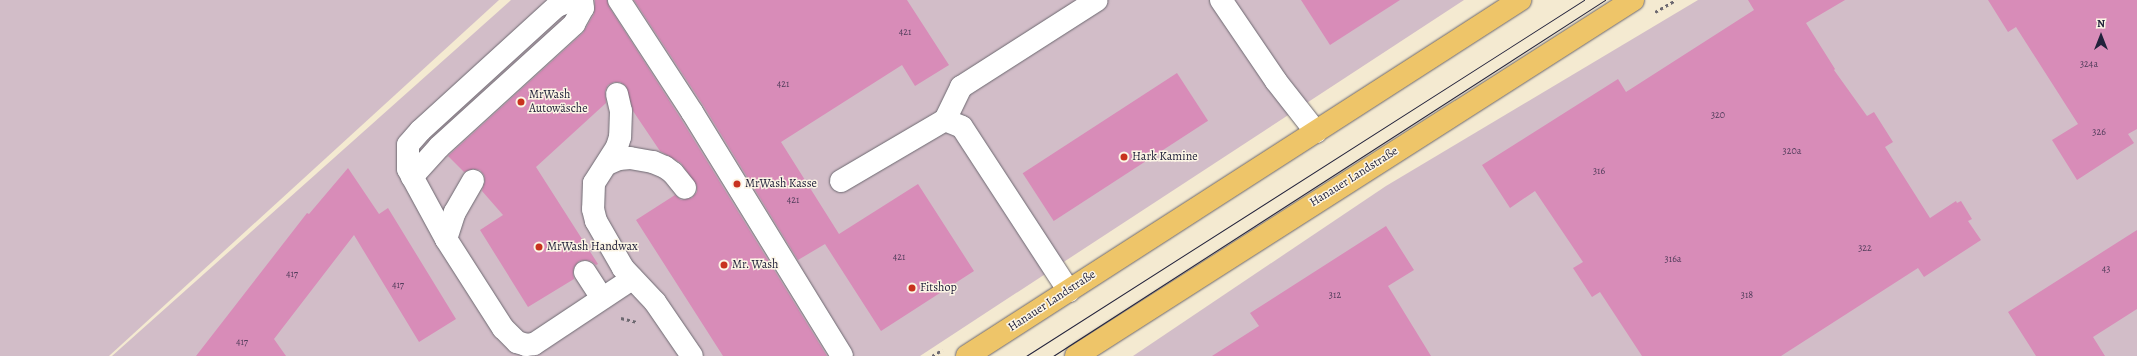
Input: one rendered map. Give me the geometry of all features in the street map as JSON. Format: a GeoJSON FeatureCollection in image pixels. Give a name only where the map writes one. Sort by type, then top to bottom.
{"type":"FeatureCollection","features":[{"type":"Feature","properties":{"kind":"main road","name":"Hanauer Landstraße"},"geometry":{"type":"LineString","coordinates":[[967,356],[1520,0]]}},
{"type":"Feature","properties":{"kind":"main road","name":"Hanauer Landstraße"},"geometry":{"type":"LineString","coordinates":[[1076,356],[1633,0]]}},
{"type":"Feature","properties":{"kind":"lane"},"geometry":{"type":"LineString","coordinates":[[572,0],[557,6],[420,131],[408,146],[408,169],[446,239],[503,328],[517,342],[526,345],[534,344],[632,279]]}},
{"type":"Feature","properties":{"kind":"lane"},"geometry":{"type":"LineString","coordinates":[[412,178],[439,147],[574,24],[583,8],[582,0]]}},
{"type":"Feature","properties":{"kind":"lane"},"geometry":{"type":"LineString","coordinates":[[619,0],[692,112],[842,356]]}},
{"type":"Feature","properties":{"kind":"lane"},"geometry":{"type":"LineString","coordinates":[[841,181],[945,120],[961,87],[1097,0]]}},
{"type":"Feature","properties":{"kind":"lane"},"geometry":{"type":"LineString","coordinates":[[1221,0],[1276,81],[1316,132]]}},
{"type":"Feature","properties":{"kind":"lane"},"geometry":{"type":"LineString","coordinates":[[617,94],[620,111],[620,137],[617,147],[594,183],[593,209],[596,220],[623,268],[655,302],[692,356]]}},
{"type":"Feature","properties":{"kind":"lane"},"geometry":{"type":"LineString","coordinates":[[945,120],[962,127],[1069,290]]}},
{"type":"Feature","properties":{"kind":"lane"},"geometry":{"type":"LineString","coordinates":[[607,164],[619,159],[630,158],[653,162],[665,167],[673,173],[685,188]]}},
{"type":"Feature","properties":{"kind":"lane"},"geometry":{"type":"LineString","coordinates":[[446,239],[455,212],[473,181]]}},
{"type":"Feature","properties":{"kind":"lane"},"geometry":{"type":"LineString","coordinates":[[585,272],[602,298]]}},
{"type":"Feature","properties":{"kind":"lane"},"geometry":{"type":"LineString","coordinates":[[503,328],[508,356]]}},
{"type":"Feature","properties":{"kind":"path"},"geometry":{"type":"LineString","coordinates":[[615,322],[622,318],[645,324]]}},
{"type":"Feature","properties":{"kind":"shaded area"},"geometry":{"type":"Polygon","coordinates":[[[0,0],[499,0],[109,356],[0,356],[0,0]]]}},
{"type":"Feature","properties":{"kind":"shaded area"},"geometry":{"type":"Polygon","coordinates":[[[511,0],[1464,0],[920,356],[112,356],[511,0]]]}},
{"type":"Feature","properties":{"kind":"shaded area"},"geometry":{"type":"Polygon","coordinates":[[[1698,0],[2137,0],[2137,356],[1133,356],[1386,186],[1698,0]]]}},
{"type":"Feature","properties":{"kind":"building"},"geometry":{"type":"Polygon","coordinates":[[[595,0],[607,0],[609,7],[681,119],[827,356],[723,356],[636,220],[675,195],[681,200],[692,198],[697,192],[697,186],[681,163],[660,151],[633,111],[626,86],[620,82],[614,82],[608,85],[605,91],[606,103],[536,167],[598,264],[596,265],[591,261],[585,260],[579,261],[574,267],[574,279],[528,307],[480,230],[503,215],[482,191],[485,181],[484,175],[480,170],[473,169],[464,172],[448,156],[583,33],[594,14],[595,0]]]}},
{"type":"Feature","properties":{"kind":"building"},"geometry":{"type":"Polygon","coordinates":[[[634,0],[907,0],[949,65],[915,86],[902,65],[781,142],[839,234],[918,184],[974,271],[881,331],[825,244],[798,260],[703,105],[634,0]]]}},
{"type":"Feature","properties":{"kind":"building"},"geometry":{"type":"Polygon","coordinates":[[[1301,0],[1400,0],[1330,45],[1301,0]]]}},
{"type":"Feature","properties":{"kind":"building"},"geometry":{"type":"Polygon","coordinates":[[[1748,0],[1845,0],[1806,23],[1835,69],[1834,70],[1867,116],[1874,112],[1893,142],[1885,147],[1930,218],[1956,201],[1957,203],[1961,201],[1972,219],[1968,221],[1981,240],[1924,277],[1918,268],[1781,356],[1642,356],[1600,292],[1592,297],[1573,268],[1583,262],[1535,191],[1510,208],[1482,165],[1618,79],[1626,92],[1754,10],[1748,0]]]}},
{"type":"Feature","properties":{"kind":"building"},"geometry":{"type":"Polygon","coordinates":[[[1988,0],[2137,0],[2137,129],[2128,134],[2134,143],[2077,180],[2052,140],[2078,124],[2016,27],[2008,32],[1988,0]]]}},
{"type":"Feature","properties":{"kind":"building"},"geometry":{"type":"Polygon","coordinates":[[[1177,73],[1208,121],[1054,221],[1023,173],[1177,73]]]}},
{"type":"Feature","properties":{"kind":"building"},"geometry":{"type":"Polygon","coordinates":[[[348,168],[379,214],[388,208],[456,319],[419,342],[354,235],[274,339],[286,356],[196,356],[307,213],[309,214],[348,168]]]}},
{"type":"Feature","properties":{"kind":"building"},"geometry":{"type":"Polygon","coordinates":[[[1386,226],[1414,270],[1388,286],[1431,356],[1212,356],[1259,326],[1250,313],[1386,226]]]}},
{"type":"Feature","properties":{"kind":"building"},"geometry":{"type":"Polygon","coordinates":[[[2137,230],[2137,309],[2093,337],[2105,356],[2036,356],[2008,312],[2137,230]]]}},
{"type":"Feature","properties":{"kind":"tram line"},"geometry":{"type":"LineString","coordinates":[[1026,356],[1584,0]]}},
{"type":"Feature","properties":{"kind":"tram line"},"geometry":{"type":"LineString","coordinates":[[1053,356],[1605,0]]}},
{"type":"Feature","properties":{"kind":"place","name":"MrWash Autowäsche"},"geometry":{"type":"Point","coordinates":[521,102]}},
{"type":"Feature","properties":{"kind":"place","name":"Hark Kamine"},"geometry":{"type":"Point","coordinates":[1124,157]}},
{"type":"Feature","properties":{"kind":"place","name":"MrWash Kasse"},"geometry":{"type":"Point","coordinates":[737,184]}},
{"type":"Feature","properties":{"kind":"place","name":"MrWash Handwax"},"geometry":{"type":"Point","coordinates":[539,247]}},
{"type":"Feature","properties":{"kind":"place","name":"Mr. Wash"},"geometry":{"type":"Point","coordinates":[724,265]}},
{"type":"Feature","properties":{"kind":"place","name":"Fitshop"},"geometry":{"type":"Point","coordinates":[912,288]}}]}
